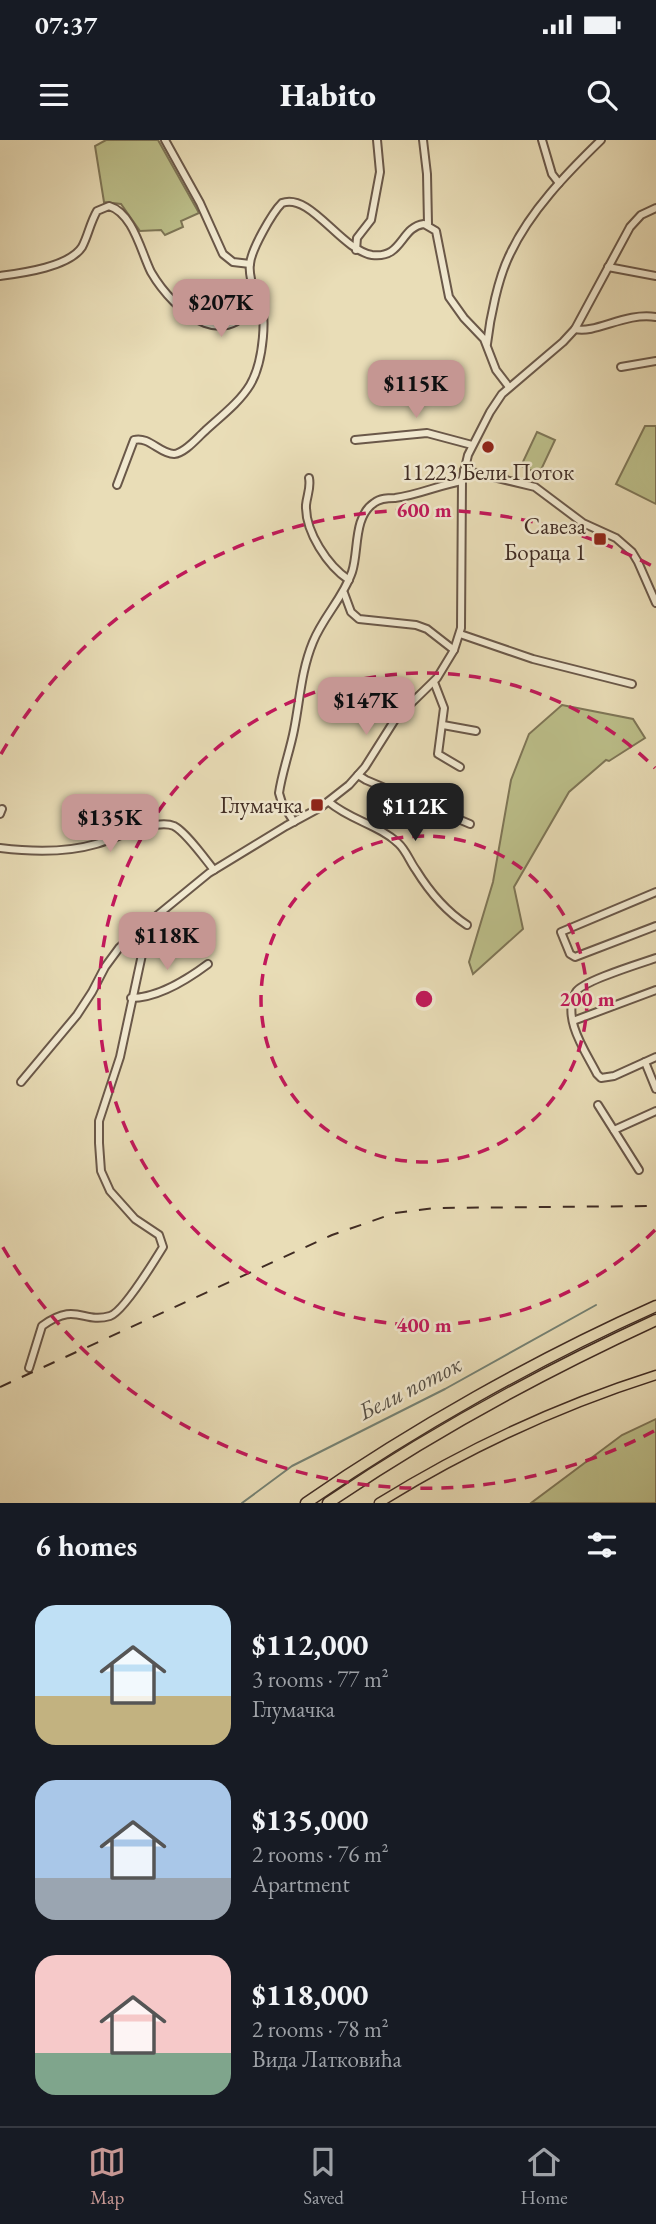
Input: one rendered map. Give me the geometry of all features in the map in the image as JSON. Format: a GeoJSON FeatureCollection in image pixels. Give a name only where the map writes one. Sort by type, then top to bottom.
{"type":"FeatureCollection","features":[{"type":"Feature","properties":{"kind":"highway"},"geometry":{"type":"LineString","coordinates":[[306,1503],[445,1416],[562,1351],[656,1306]]}},
{"type":"Feature","properties":{"kind":"highway"},"geometry":{"type":"LineString","coordinates":[[328,1503],[412,1449],[586,1353],[656,1320]]}},
{"type":"Feature","properties":{"kind":"main road"},"geometry":{"type":"LineString","coordinates":[[379,1503],[442,1465],[499,1436],[564,1408],[656,1375]]}},
{"type":"Feature","properties":{"kind":"street"},"geometry":{"type":"LineString","coordinates":[[165,140],[200,203],[223,254],[233,262],[250,264]]}},
{"type":"Feature","properties":{"kind":"street"},"geometry":{"type":"LineString","coordinates":[[356,250],[357,238],[371,220],[380,172],[377,140]]}},
{"type":"Feature","properties":{"kind":"street"},"geometry":{"type":"LineString","coordinates":[[423,140],[428,224]]}},
{"type":"Feature","properties":{"kind":"street"},"geometry":{"type":"LineString","coordinates":[[542,140],[552,174],[559,183]]}},
{"type":"Feature","properties":{"kind":"street"},"geometry":{"type":"LineString","coordinates":[[487,344],[490,320],[510,254],[559,183],[601,140]]}},
{"type":"Feature","properties":{"kind":"street"},"geometry":{"type":"LineString","coordinates":[[0,276],[68,260],[81,248],[97,211],[109,206],[118,210],[125,218],[149,267],[164,290],[200,321],[219,326],[236,322],[250,307],[253,289],[250,264],[274,212],[287,201],[305,205],[356,250],[370,254],[387,254],[399,246],[412,228],[421,223],[428,224],[436,231],[449,296],[487,344],[496,370],[509,387]]}},
{"type":"Feature","properties":{"kind":"street"},"geometry":{"type":"LineString","coordinates":[[21,1082],[82,1008],[111,958],[142,928],[214,870],[329,802],[358,775],[396,718],[434,682],[454,650],[460,634],[462,481],[472,445],[489,412],[509,387],[575,329],[632,223],[656,208]]}},
{"type":"Feature","properties":{"kind":"street"},"geometry":{"type":"LineString","coordinates":[[608,267],[656,276]]}},
{"type":"Feature","properties":{"kind":"street"},"geometry":{"type":"LineString","coordinates":[[117,485],[134,440],[142,439],[169,453],[179,452],[194,442],[248,388],[261,352],[263,332],[262,302],[257,290],[253,289]]}},
{"type":"Feature","properties":{"kind":"street"},"geometry":{"type":"LineString","coordinates":[[575,329],[586,330],[634,316],[656,317]]}},
{"type":"Feature","properties":{"kind":"street"},"geometry":{"type":"LineString","coordinates":[[479,332],[490,320]]}},
{"type":"Feature","properties":{"kind":"street"},"geometry":{"type":"LineString","coordinates":[[621,367],[656,361]]}},
{"type":"Feature","properties":{"kind":"street"},"geometry":{"type":"LineString","coordinates":[[355,440],[427,433],[472,445]]}},
{"type":"Feature","properties":{"kind":"street"},"geometry":{"type":"LineString","coordinates":[[464,470],[535,487],[583,523],[616,538],[632,552],[656,603]]}},
{"type":"Feature","properties":{"kind":"street"},"geometry":{"type":"LineString","coordinates":[[309,478],[306,506],[312,531],[326,557],[349,580]]}},
{"type":"Feature","properties":{"kind":"street"},"geometry":{"type":"LineString","coordinates":[[294,822],[279,793],[295,727],[302,677],[317,633],[344,593],[355,560],[358,533],[373,504],[383,499],[422,493],[462,481]]}},
{"type":"Feature","properties":{"kind":"street"},"geometry":{"type":"LineString","coordinates":[[344,593],[351,612],[359,620],[416,625],[426,629],[454,650]]}},
{"type":"Feature","properties":{"kind":"street"},"geometry":{"type":"LineString","coordinates":[[460,634],[533,659],[632,684]]}},
{"type":"Feature","properties":{"kind":"street"},"geometry":{"type":"LineString","coordinates":[[434,682],[444,705],[438,754],[460,767]]}},
{"type":"Feature","properties":{"kind":"street"},"geometry":{"type":"LineString","coordinates":[[443,725],[476,731]]}},
{"type":"Feature","properties":{"kind":"street"},"geometry":{"type":"LineString","coordinates":[[358,775],[470,824]]}},
{"type":"Feature","properties":{"kind":"street"},"geometry":{"type":"LineString","coordinates":[[329,802],[349,817],[399,844],[427,886],[453,915],[467,925]]}},
{"type":"Feature","properties":{"kind":"street"},"geometry":{"type":"LineString","coordinates":[[0,848],[54,851],[76,849],[153,826],[170,825],[184,835],[214,870]]}},
{"type":"Feature","properties":{"kind":"street"},"geometry":{"type":"LineString","coordinates":[[656,892],[562,930],[561,934],[573,957],[656,926]]}},
{"type":"Feature","properties":{"kind":"street"},"geometry":{"type":"LineString","coordinates":[[29,1368],[43,1326],[65,1313],[100,1317],[115,1313],[126,1303],[163,1247],[159,1236],[135,1219],[115,1199],[101,1171],[99,1121],[120,1057],[146,936],[142,928]]}},
{"type":"Feature","properties":{"kind":"street"},"geometry":{"type":"LineString","coordinates":[[656,958],[579,988],[574,996],[573,1021],[601,1078],[608,1078],[656,1057]]}},
{"type":"Feature","properties":{"kind":"street"},"geometry":{"type":"LineString","coordinates":[[131,998],[151,995],[208,964]]}},
{"type":"Feature","properties":{"kind":"street"},"geometry":{"type":"LineString","coordinates":[[573,1021],[656,990]]}},
{"type":"Feature","properties":{"kind":"street"},"geometry":{"type":"LineString","coordinates":[[645,1062],[656,1088]]}},
{"type":"Feature","properties":{"kind":"street"},"geometry":{"type":"LineString","coordinates":[[598,1105],[639,1171]]}},
{"type":"Feature","properties":{"kind":"street"},"geometry":{"type":"LineString","coordinates":[[614,1130],[656,1111]]}},
{"type":"Feature","properties":{"kind":"green space"},"geometry":{"type":"Polygon","coordinates":[[[106,140],[158,140],[199,213],[181,221],[183,227],[165,235],[161,230],[140,231],[121,204],[104,202],[95,146],[106,140]]]}},
{"type":"Feature","properties":{"kind":"green space"},"geometry":{"type":"Polygon","coordinates":[[[645,426],[656,426],[656,504],[616,484],[645,426]]]}},
{"type":"Feature","properties":{"kind":"green space"},"geometry":{"type":"Polygon","coordinates":[[[537,432],[555,440],[539,474],[521,466],[537,432]]]}},
{"type":"Feature","properties":{"kind":"green space"},"geometry":{"type":"Polygon","coordinates":[[[562,705],[633,719],[645,738],[609,761],[606,760],[569,792],[514,887],[523,929],[473,974],[469,962],[493,882],[511,780],[529,734],[562,705]]]}},
{"type":"Feature","properties":{"kind":"green space"},"geometry":{"type":"Polygon","coordinates":[[[656,1419],[656,1503],[531,1503],[622,1435],[656,1419]]]}},
{"type":"Feature","properties":{"kind":"waterway","name":"Бели поток"},"geometry":{"type":"LineString","coordinates":[[242,1503],[292,1466],[445,1389],[596,1305]]}},
{"type":"Feature","properties":{"kind":"railway"},"geometry":{"type":"LineString","coordinates":[[0,1387],[332,1235],[395,1213],[434,1208],[656,1206]]}},
{"type":"Feature","properties":{"kind":"place","name":"11223 Бели Поток"},"geometry":{"type":"Point","coordinates":[488,447]}},
{"type":"Feature","properties":{"kind":"place","name":"Савеза Бораца 1"},"geometry":{"type":"Point","coordinates":[600,539]}},
{"type":"Feature","properties":{"kind":"place","name":"Глумачка"},"geometry":{"type":"Point","coordinates":[317,805]}}]}
